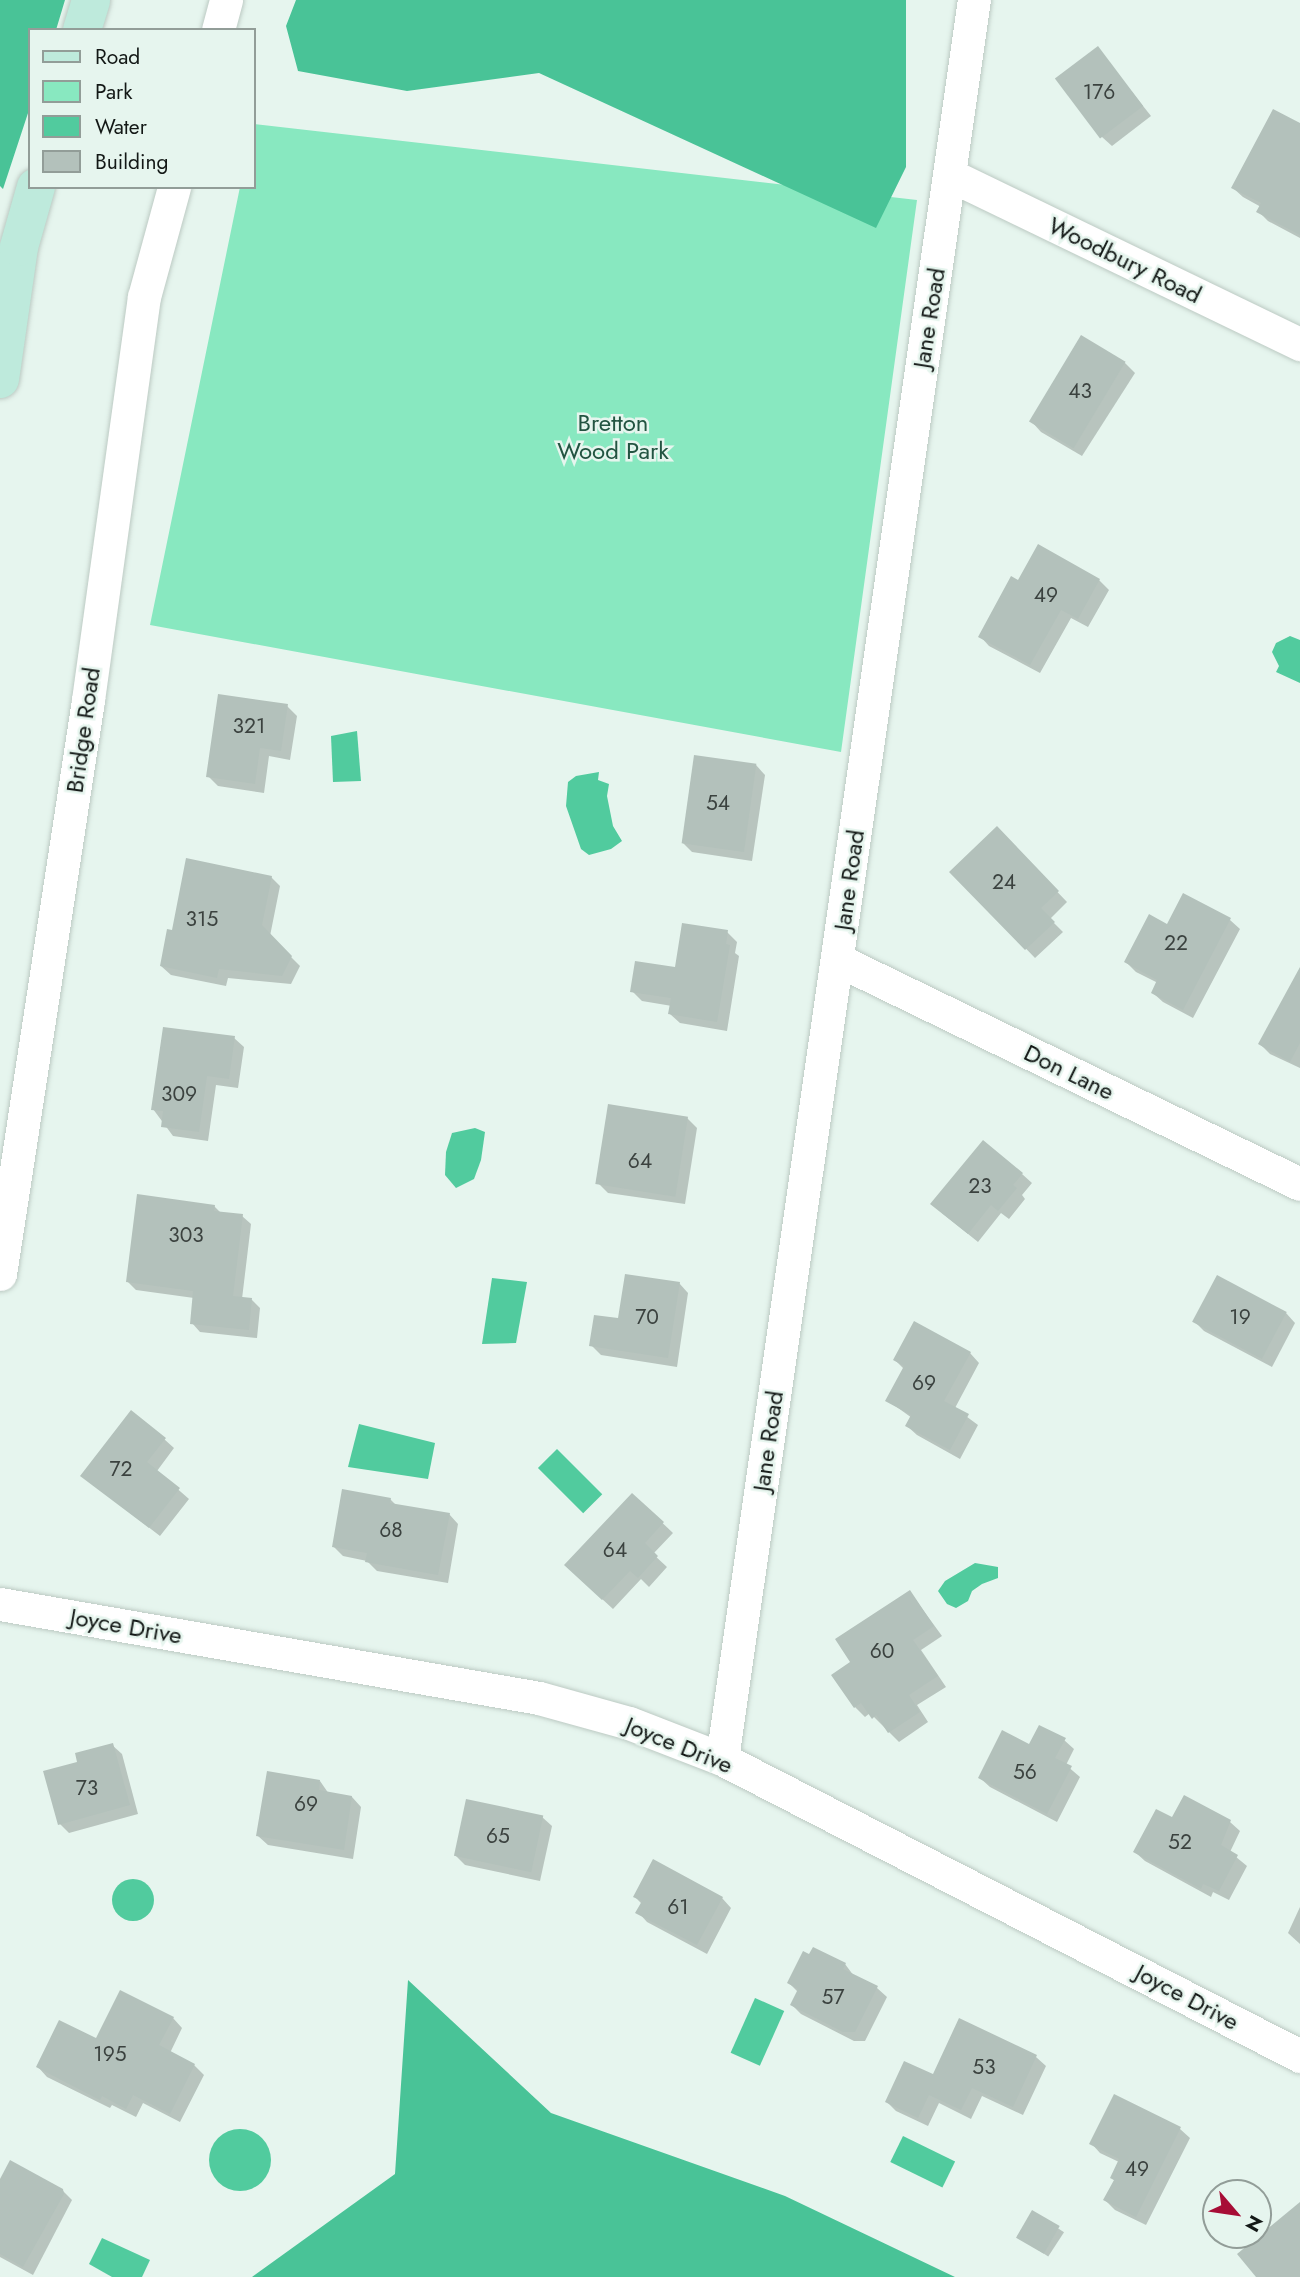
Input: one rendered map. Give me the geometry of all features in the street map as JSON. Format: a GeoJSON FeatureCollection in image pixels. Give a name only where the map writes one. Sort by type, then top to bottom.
{"type":"FeatureCollection","features":[{"type":"Feature","properties":{"kind":"main road"},"geometry":{"type":"LineString","coordinates":[[83,28],[91,0]]}},
{"type":"Feature","properties":{"kind":"main road"},"geometry":{"type":"LineString","coordinates":[[0,379],[19,247],[35,189]]}},
{"type":"Feature","properties":{"kind":"street"},"geometry":{"type":"LineString","coordinates":[[219,28],[226,0]]}},
{"type":"Feature","properties":{"kind":"street","name":"Jane Road"},"geometry":{"type":"LineString","coordinates":[[722,1759],[974,0]]}},
{"type":"Feature","properties":{"kind":"street","name":"Woodbury Road"},"geometry":{"type":"LineString","coordinates":[[950,175],[1300,344]]}},
{"type":"Feature","properties":{"kind":"street","name":"Bridge Road"},"geometry":{"type":"LineString","coordinates":[[0,1274],[88,700],[144,297],[173,189]]}},
{"type":"Feature","properties":{"kind":"street","name":"Don Lane"},"geometry":{"type":"LineString","coordinates":[[838,960],[1300,1184]]}},
{"type":"Feature","properties":{"kind":"street","name":"Joyce Drive"},"geometry":{"type":"LineString","coordinates":[[0,1604],[539,1698],[629,1723],[722,1759],[1300,2056]]}},
{"type":"Feature","properties":{"kind":"green space","name":"Bretton Wood Park"},"geometry":{"type":"Polygon","coordinates":[[[256,124],[917,200],[841,752],[150,625],[240,189],[256,189],[256,124]]]}},
{"type":"Feature","properties":{"kind":"shaded area"},"geometry":{"type":"Polygon","coordinates":[[[0,0],[65,0],[57,28],[28,28],[28,113],[3,189],[0,186],[0,0]]]}},
{"type":"Feature","properties":{"kind":"shaded area"},"geometry":{"type":"Polygon","coordinates":[[[296,0],[906,0],[906,167],[876,228],[539,73],[407,91],[298,71],[286,26],[296,0]]]}},
{"type":"Feature","properties":{"kind":"shaded area"},"geometry":{"type":"Polygon","coordinates":[[[408,1980],[551,2113],[785,2196],[955,2277],[252,2277],[395,2174],[408,1980]]]}},
{"type":"Feature","properties":{"kind":"water"},"geometry":{"type":"Polygon","coordinates":[[[1290,636],[1300,640],[1300,683],[1276,672],[1279,666],[1272,652],[1276,643],[1290,636]]]}},
{"type":"Feature","properties":{"kind":"water"},"geometry":{"type":"Polygon","coordinates":[[[357,731],[361,781],[333,782],[331,736],[357,731]]]}},
{"type":"Feature","properties":{"kind":"water"},"geometry":{"type":"Polygon","coordinates":[[[599,772],[598,780],[609,784],[607,796],[613,826],[622,841],[611,849],[589,855],[581,849],[566,806],[568,782],[576,776],[599,772]]]}},
{"type":"Feature","properties":{"kind":"water"},"geometry":{"type":"Polygon","coordinates":[[[475,1128],[485,1132],[481,1160],[474,1179],[456,1188],[445,1175],[446,1152],[452,1133],[475,1128]]]}},
{"type":"Feature","properties":{"kind":"water"},"geometry":{"type":"Polygon","coordinates":[[[492,1278],[527,1282],[516,1343],[482,1344],[492,1278]]]}},
{"type":"Feature","properties":{"kind":"water"},"geometry":{"type":"Polygon","coordinates":[[[359,1424],[435,1443],[428,1479],[348,1467],[359,1424]]]}},
{"type":"Feature","properties":{"kind":"water"},"geometry":{"type":"Polygon","coordinates":[[[557,1449],[602,1494],[583,1513],[538,1468],[557,1449]]]}},
{"type":"Feature","properties":{"kind":"water"},"geometry":{"type":"Polygon","coordinates":[[[975,1563],[998,1567],[998,1578],[972,1591],[968,1601],[956,1608],[947,1604],[938,1591],[945,1581],[975,1563]]]}},
{"type":"Feature","properties":{"kind":"water"},"geometry":{"type":"Polygon","coordinates":[[[133,1879],[148,1885],[154,1900],[148,1915],[133,1921],[118,1915],[112,1900],[118,1885],[133,1879]]]}},
{"type":"Feature","properties":{"kind":"water"},"geometry":{"type":"Polygon","coordinates":[[[755,1998],[784,2011],[760,2066],[731,2053],[755,1998]]]}},
{"type":"Feature","properties":{"kind":"water"},"geometry":{"type":"Polygon","coordinates":[[[234,2129],[246,2129],[262,2138],[269,2148],[269,2172],[262,2182],[246,2191],[234,2191],[223,2186],[214,2177],[209,2166],[209,2154],[214,2143],[223,2134],[234,2129]]]}},
{"type":"Feature","properties":{"kind":"water"},"geometry":{"type":"Polygon","coordinates":[[[903,2136],[955,2161],[942,2187],[890,2162],[903,2136]]]}},
{"type":"Feature","properties":{"kind":"water"},"geometry":{"type":"Polygon","coordinates":[[[102,2238],[150,2260],[142,2277],[112,2277],[89,2264],[102,2238]]]}},
{"type":"Feature","properties":{"kind":"building"},"geometry":{"type":"Polygon","coordinates":[[[1098,46],[1143,106],[1100,138],[1055,78],[1098,46]]]}},
{"type":"Feature","properties":{"kind":"building"},"geometry":{"type":"Polygon","coordinates":[[[1273,109],[1300,123],[1300,235],[1256,212],[1261,203],[1231,188],[1273,109]]]}},
{"type":"Feature","properties":{"kind":"building"},"geometry":{"type":"Polygon","coordinates":[[[1081,335],[1126,362],[1074,448],[1029,422],[1081,335]]]}},
{"type":"Feature","properties":{"kind":"building"},"geometry":{"type":"Polygon","coordinates":[[[1038,544],[1100,579],[1078,619],[1061,610],[1030,665],[978,637],[1011,576],[1018,580],[1038,544]]]}},
{"type":"Feature","properties":{"kind":"building"},"geometry":{"type":"Polygon","coordinates":[[[218,694],[288,704],[281,751],[260,748],[255,784],[206,777],[218,694]]]}},
{"type":"Feature","properties":{"kind":"building"},"geometry":{"type":"Polygon","coordinates":[[[694,755],[756,764],[744,852],[682,843],[694,755]]]}},
{"type":"Feature","properties":{"kind":"building"},"geometry":{"type":"Polygon","coordinates":[[[997,826],[1059,891],[1041,908],[1055,922],[1025,950],[949,872],[997,826]]]}},
{"type":"Feature","properties":{"kind":"building"},"geometry":{"type":"Polygon","coordinates":[[[186,858],[272,876],[262,925],[292,956],[282,976],[219,969],[217,978],[160,966],[167,929],[172,930],[186,858]]]}},
{"type":"Feature","properties":{"kind":"building"},"geometry":{"type":"Polygon","coordinates":[[[1183,893],[1231,918],[1183,1010],[1151,993],[1157,980],[1124,962],[1149,914],[1167,924],[1183,893]]]}},
{"type":"Feature","properties":{"kind":"building"},"geometry":{"type":"Polygon","coordinates":[[[682,923],[728,930],[726,944],[730,945],[717,1022],[668,1014],[671,998],[630,992],[635,961],[675,967],[682,923]]]}},
{"type":"Feature","properties":{"kind":"building"},"geometry":{"type":"Polygon","coordinates":[[[1300,967],[1300,1043],[1290,1062],[1258,1044],[1300,967]]]}},
{"type":"Feature","properties":{"kind":"building"},"geometry":{"type":"Polygon","coordinates":[[[163,1027],[235,1036],[229,1079],[207,1076],[199,1132],[161,1127],[163,1111],[151,1110],[163,1027]]]}},
{"type":"Feature","properties":{"kind":"building"},"geometry":{"type":"Polygon","coordinates":[[[608,1104],[688,1117],[675,1197],[595,1184],[608,1104]]]}},
{"type":"Feature","properties":{"kind":"building"},"geometry":{"type":"Polygon","coordinates":[[[983,1140],[1023,1173],[1013,1185],[1017,1188],[998,1211],[991,1205],[968,1234],[930,1204],[983,1140]]]}},
{"type":"Feature","properties":{"kind":"building"},"geometry":{"type":"Polygon","coordinates":[[[137,1194],[215,1205],[214,1211],[243,1214],[233,1296],[252,1298],[249,1330],[190,1324],[193,1291],[126,1282],[137,1194]]]}},
{"type":"Feature","properties":{"kind":"building"},"geometry":{"type":"Polygon","coordinates":[[[625,1274],[680,1282],[668,1358],[589,1346],[594,1315],[618,1318],[625,1274]]]}},
{"type":"Feature","properties":{"kind":"building"},"geometry":{"type":"Polygon","coordinates":[[[1217,1275],[1287,1312],[1262,1359],[1192,1322],[1217,1275]]]}},
{"type":"Feature","properties":{"kind":"building"},"geometry":{"type":"Polygon","coordinates":[[[914,1321],[971,1352],[944,1401],[969,1414],[950,1450],[905,1426],[911,1415],[885,1401],[904,1366],[893,1360],[914,1321]]]}},
{"type":"Feature","properties":{"kind":"building"},"geometry":{"type":"Polygon","coordinates":[[[131,1410],[166,1438],[147,1462],[180,1488],[149,1528],[80,1476],[131,1410]]]}},
{"type":"Feature","properties":{"kind":"building"},"geometry":{"type":"Polygon","coordinates":[[[342,1489],[391,1498],[390,1503],[450,1513],[438,1575],[365,1562],[367,1553],[332,1547],[342,1489]]]}},
{"type":"Feature","properties":{"kind":"building"},"geometry":{"type":"Polygon","coordinates":[[[632,1493],[664,1522],[645,1543],[658,1556],[638,1578],[630,1571],[602,1600],[564,1565],[632,1493]]]}},
{"type":"Feature","properties":{"kind":"building"},"geometry":{"type":"Polygon","coordinates":[[[910,1590],[934,1626],[913,1640],[938,1676],[909,1695],[920,1712],[888,1733],[876,1715],[872,1719],[861,1703],[854,1708],[831,1675],[850,1662],[835,1639],[910,1590]]]}},
{"type":"Feature","properties":{"kind":"building"},"geometry":{"type":"Polygon","coordinates":[[[1039,1725],[1066,1738],[1055,1758],[1072,1766],[1047,1814],[978,1778],[1002,1730],[1029,1744],[1039,1725]]]}},
{"type":"Feature","properties":{"kind":"building"},"geometry":{"type":"Polygon","coordinates":[[[113,1743],[130,1805],[58,1825],[43,1771],[77,1762],[75,1753],[113,1743]]]}},
{"type":"Feature","properties":{"kind":"building"},"geometry":{"type":"Polygon","coordinates":[[[267,1771],[320,1780],[319,1790],[352,1796],[344,1850],[256,1836],[267,1771]]]}},
{"type":"Feature","properties":{"kind":"building"},"geometry":{"type":"Polygon","coordinates":[[[1184,1795],[1231,1820],[1221,1845],[1238,1855],[1219,1891],[1203,1884],[1201,1889],[1133,1852],[1156,1809],[1172,1817],[1184,1795]]]}},
{"type":"Feature","properties":{"kind":"building"},"geometry":{"type":"Polygon","coordinates":[[[466,1799],[543,1815],[531,1872],[454,1856],[466,1799]]]}},
{"type":"Feature","properties":{"kind":"building"},"geometry":{"type":"Polygon","coordinates":[[[653,1859],[723,1897],[697,1945],[635,1913],[642,1901],[633,1897],[653,1859]]]}},
{"type":"Feature","properties":{"kind":"building"},"geometry":{"type":"Polygon","coordinates":[[[813,1947],[846,1963],[843,1969],[878,1986],[855,2032],[843,2032],[790,2005],[798,1989],[787,1983],[803,1951],[809,1954],[813,1947]]]}},
{"type":"Feature","properties":{"kind":"building"},"geometry":{"type":"Polygon","coordinates":[[[120,1990],[174,2017],[159,2045],[195,2064],[170,2114],[133,2095],[126,2109],[102,2096],[100,2100],[36,2067],[59,2020],[96,2038],[120,1990]]]}},
{"type":"Feature","properties":{"kind":"building"},"geometry":{"type":"Polygon","coordinates":[[[959,2018],[1037,2055],[1013,2107],[972,2088],[961,2110],[929,2095],[918,2118],[885,2102],[904,2061],[933,2074],[959,2018]]]}},
{"type":"Feature","properties":{"kind":"building"},"geometry":{"type":"Polygon","coordinates":[[[1114,2094],[1181,2127],[1136,2217],[1103,2200],[1114,2180],[1110,2178],[1119,2159],[1089,2144],[1114,2094]]]}},
{"type":"Feature","properties":{"kind":"building"},"geometry":{"type":"Polygon","coordinates":[[[10,2160],[63,2189],[64,2194],[23,2267],[0,2254],[0,2179],[10,2160]]]}},
{"type":"Feature","properties":{"kind":"building"},"geometry":{"type":"Polygon","coordinates":[[[1300,2202],[1300,2277],[1256,2277],[1237,2254],[1243,2249],[1272,2249],[1272,2225],[1300,2202]]]}},
{"type":"Feature","properties":{"kind":"building"},"geometry":{"type":"Polygon","coordinates":[[[1032,2210],[1060,2226],[1044,2254],[1016,2238],[1032,2210]]]}}]}
